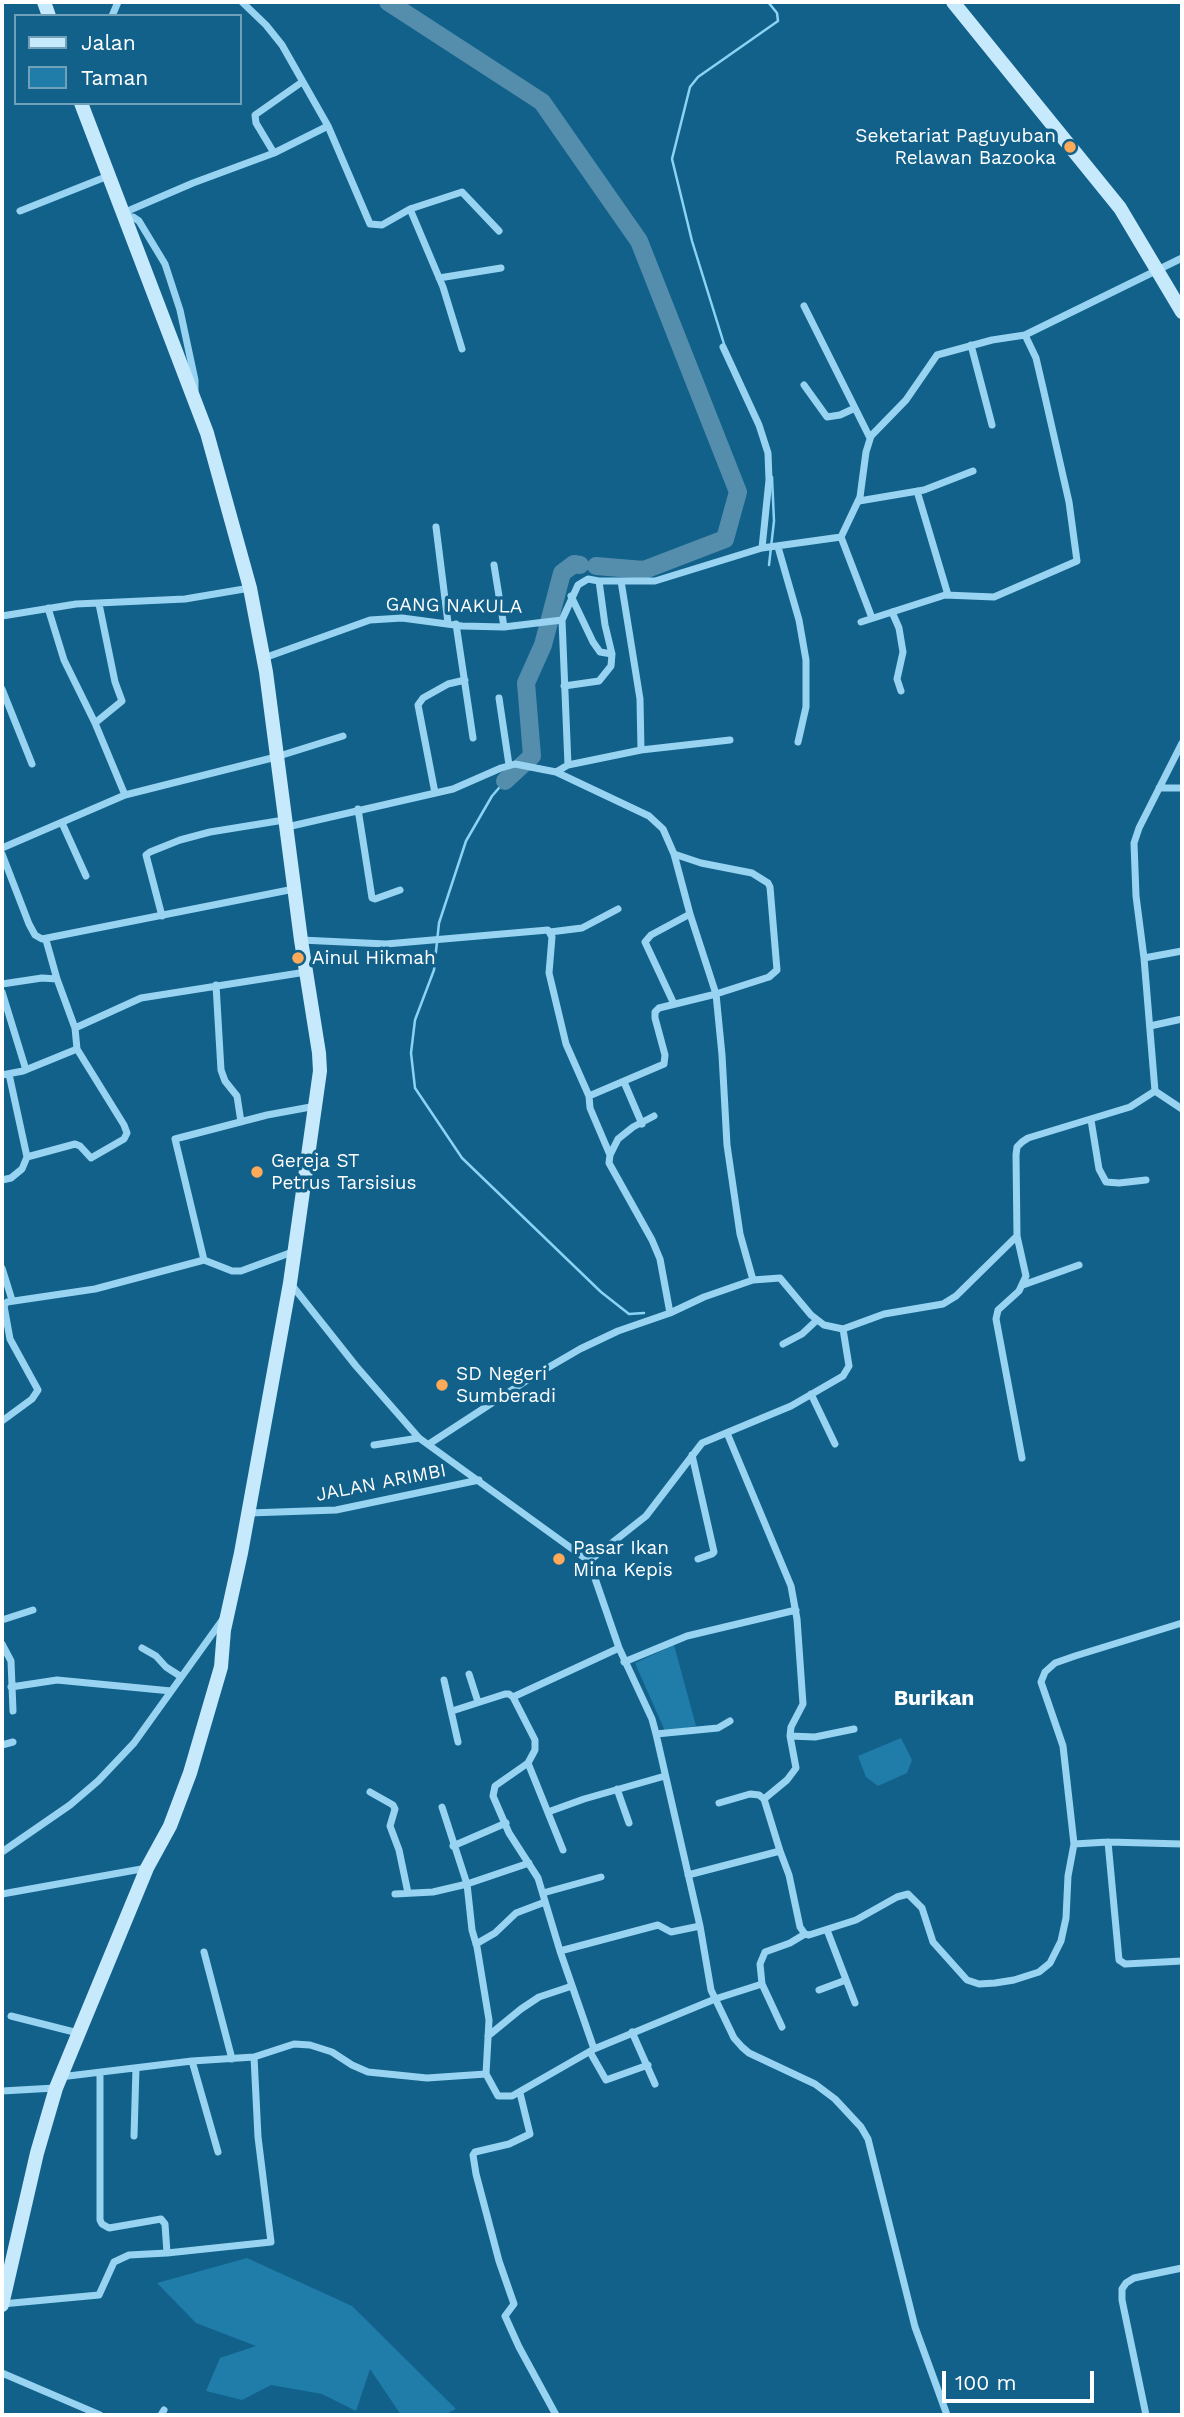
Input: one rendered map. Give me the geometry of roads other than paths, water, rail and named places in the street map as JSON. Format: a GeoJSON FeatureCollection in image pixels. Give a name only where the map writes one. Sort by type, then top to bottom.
{"type":"FeatureCollection","features":[{"type":"Feature","properties":{"kind":"main road"},"geometry":{"type":"LineString","coordinates":[[953,2],[1120,208],[1182,312]]}},
{"type":"Feature","properties":{"kind":"main road"},"geometry":{"type":"LineString","coordinates":[[2,2305],[6,2275],[58,2083],[148,1868],[170,1826],[204,1729],[221,1667],[228,1612],[290,1283],[316,1106],[319,1053],[301,940],[264,658],[250,588],[195,401],[82,105]]}},
{"type":"Feature","properties":{"kind":"street"},"geometry":{"type":"LineString","coordinates":[[242,2],[282,45],[328,126],[370,224],[382,225],[410,209],[465,192],[499,231]]}},
{"type":"Feature","properties":{"kind":"street"},"geometry":{"type":"LineString","coordinates":[[274,153],[254,118],[255,115],[302,82]]}},
{"type":"Feature","properties":{"kind":"street"},"geometry":{"type":"LineString","coordinates":[[124,215],[193,183],[274,153],[328,126]]}},
{"type":"Feature","properties":{"kind":"street"},"geometry":{"type":"LineString","coordinates":[[20,211],[108,176]]}},
{"type":"Feature","properties":{"kind":"street"},"geometry":{"type":"LineString","coordinates":[[410,209],[439,278],[462,349]]}},
{"type":"Feature","properties":{"kind":"street"},"geometry":{"type":"LineString","coordinates":[[124,215],[139,221],[164,264],[180,310],[189,349],[195,380],[195,401]]}},
{"type":"Feature","properties":{"kind":"street"},"geometry":{"type":"LineString","coordinates":[[872,618],[841,537],[859,501],[870,438],[906,400],[937,355],[971,345],[1025,335],[1182,258]]}},
{"type":"Feature","properties":{"kind":"street"},"geometry":{"type":"LineString","coordinates":[[439,278],[501,268]]}},
{"type":"Feature","properties":{"kind":"street"},"geometry":{"type":"LineString","coordinates":[[804,306],[870,438]]}},
{"type":"Feature","properties":{"kind":"street"},"geometry":{"type":"LineString","coordinates":[[861,622],[948,595],[993,597],[1077,561],[1069,502],[1043,387],[1025,335]]}},
{"type":"Feature","properties":{"kind":"street"},"geometry":{"type":"LineString","coordinates":[[971,345],[992,425]]}},
{"type":"Feature","properties":{"kind":"street"},"geometry":{"type":"LineString","coordinates":[[723,347],[760,425],[768,453],[769,480],[763,548]]}},
{"type":"Feature","properties":{"kind":"street"},"geometry":{"type":"LineString","coordinates":[[804,385],[827,417],[855,408]]}},
{"type":"Feature","properties":{"kind":"street"},"geometry":{"type":"LineString","coordinates":[[859,501],[917,491],[973,471]]}},
{"type":"Feature","properties":{"kind":"street"},"geometry":{"type":"LineString","coordinates":[[917,491],[948,595]]}},
{"type":"Feature","properties":{"kind":"street"},"geometry":{"type":"LineString","coordinates":[[436,527],[452,624],[465,680],[473,738]]}},
{"type":"Feature","properties":{"kind":"street"},"geometry":{"type":"LineString","coordinates":[[568,765],[564,686],[555,620],[583,581],[655,581],[763,548],[841,537]]}},
{"type":"Feature","properties":{"kind":"street"},"geometry":{"type":"LineString","coordinates":[[776,547],[799,620],[806,660],[806,707],[798,743]]}},
{"type":"Feature","properties":{"kind":"street"},"geometry":{"type":"LineString","coordinates":[[494,565],[505,626]]}},
{"type":"Feature","properties":{"kind":"street"},"geometry":{"type":"LineString","coordinates":[[564,686],[599,681],[611,666],[612,654],[599,581]]}},
{"type":"Feature","properties":{"kind":"street"},"geometry":{"type":"LineString","coordinates":[[621,581],[640,699],[641,750]]}},
{"type":"Feature","properties":{"kind":"street"},"geometry":{"type":"LineString","coordinates":[[2,616],[48,608],[185,599],[250,588]]}},
{"type":"Feature","properties":{"kind":"street"},"geometry":{"type":"LineString","coordinates":[[571,596],[600,652],[612,654]]}},
{"type":"Feature","properties":{"kind":"street"},"geometry":{"type":"LineString","coordinates":[[95,723],[122,702],[115,682],[99,604]]}},
{"type":"Feature","properties":{"kind":"street"},"geometry":{"type":"LineString","coordinates":[[48,608],[64,660],[95,723],[125,795]]}},
{"type":"Feature","properties":{"kind":"street"},"geometry":{"type":"LineString","coordinates":[[892,612],[899,628],[903,652],[897,679],[901,691]]}},
{"type":"Feature","properties":{"kind":"street","name":"GANG NAKULA"},"geometry":{"type":"LineString","coordinates":[[264,658],[370,620],[402,618],[452,624],[505,626],[555,620]]}},
{"type":"Feature","properties":{"kind":"street"},"geometry":{"type":"LineString","coordinates":[[435,793],[418,705],[423,698],[448,684],[465,680]]}},
{"type":"Feature","properties":{"kind":"street"},"geometry":{"type":"LineString","coordinates":[[2,689],[32,764]]}},
{"type":"Feature","properties":{"kind":"street"},"geometry":{"type":"LineString","coordinates":[[499,698],[509,765]]}},
{"type":"Feature","properties":{"kind":"street"},"geometry":{"type":"LineString","coordinates":[[2,848],[125,795],[164,783],[276,757],[343,736]]}},
{"type":"Feature","properties":{"kind":"street"},"geometry":{"type":"LineString","coordinates":[[556,772],[568,765],[641,750],[730,740]]}},
{"type":"Feature","properties":{"kind":"street"},"geometry":{"type":"LineString","coordinates":[[1155,1091],[1136,897],[1134,843],[1182,743]]}},
{"type":"Feature","properties":{"kind":"street"},"geometry":{"type":"LineString","coordinates":[[1172,762],[1182,760]]}},
{"type":"Feature","properties":{"kind":"street"},"geometry":{"type":"LineString","coordinates":[[162,916],[146,855],[172,843],[197,835],[285,823],[453,789],[509,765],[556,772],[649,816],[663,829],[674,854],[716,994],[727,1145],[740,1234],[753,1280]]}},
{"type":"Feature","properties":{"kind":"street"},"geometry":{"type":"LineString","coordinates":[[1159,788],[1182,788]]}},
{"type":"Feature","properties":{"kind":"street"},"geometry":{"type":"LineString","coordinates":[[358,809],[372,898],[400,890]]}},
{"type":"Feature","properties":{"kind":"street"},"geometry":{"type":"LineString","coordinates":[[62,823],[86,876]]}},
{"type":"Feature","properties":{"kind":"street"},"geometry":{"type":"LineString","coordinates":[[2,854],[29,924],[39,938],[46,940],[295,888]]}},
{"type":"Feature","properties":{"kind":"street"},"geometry":{"type":"LineString","coordinates":[[589,1096],[664,1063],[666,1055],[655,1016],[659,1008],[769,977],[777,970],[770,887],[760,876],[752,873],[701,863],[674,854]]}},
{"type":"Feature","properties":{"kind":"street"},"geometry":{"type":"LineString","coordinates":[[301,940],[386,944],[543,930],[568,931],[598,921],[618,909]]}},
{"type":"Feature","properties":{"kind":"street"},"geometry":{"type":"LineString","coordinates":[[674,1004],[646,942],[651,935],[690,914]]}},
{"type":"Feature","properties":{"kind":"street"},"geometry":{"type":"LineString","coordinates":[[552,932],[549,973],[566,1044],[589,1096],[590,1108],[610,1155],[611,1170],[652,1240],[660,1259],[670,1313]]}},
{"type":"Feature","properties":{"kind":"street"},"geometry":{"type":"LineString","coordinates":[[27,1157],[75,1144],[91,1158],[124,1139],[127,1133],[77,1049],[75,1028],[46,940]]}},
{"type":"Feature","properties":{"kind":"street"},"geometry":{"type":"LineString","coordinates":[[1144,958],[1182,951]]}},
{"type":"Feature","properties":{"kind":"street"},"geometry":{"type":"LineString","coordinates":[[75,1028],[141,998],[306,972]]}},
{"type":"Feature","properties":{"kind":"street"},"geometry":{"type":"LineString","coordinates":[[2,985],[42,978],[57,979]]}},
{"type":"Feature","properties":{"kind":"street"},"geometry":{"type":"LineString","coordinates":[[216,985],[221,1070],[225,1081],[237,1096],[241,1122]]}},
{"type":"Feature","properties":{"kind":"street"},"geometry":{"type":"LineString","coordinates":[[2,992],[26,1070]]}},
{"type":"Feature","properties":{"kind":"street"},"geometry":{"type":"LineString","coordinates":[[1150,1026],[1182,1019]]}},
{"type":"Feature","properties":{"kind":"street"},"geometry":{"type":"LineString","coordinates":[[2,1180],[17,1174],[27,1157],[6,1074],[26,1070],[77,1049]]}},
{"type":"Feature","properties":{"kind":"street"},"geometry":{"type":"LineString","coordinates":[[624,1082],[642,1124]]}},
{"type":"Feature","properties":{"kind":"street"},"geometry":{"type":"LineString","coordinates":[[1155,1091],[1182,1109]]}},
{"type":"Feature","properties":{"kind":"street"},"geometry":{"type":"LineString","coordinates":[[1023,1285],[1026,1276],[1017,1236],[1017,1147],[1028,1138],[1130,1107],[1155,1091]]}},
{"type":"Feature","properties":{"kind":"street"},"geometry":{"type":"LineString","coordinates":[[204,1260],[175,1139],[316,1106]]}},
{"type":"Feature","properties":{"kind":"street"},"geometry":{"type":"LineString","coordinates":[[610,1155],[625,1133],[654,1116]]}},
{"type":"Feature","properties":{"kind":"street"},"geometry":{"type":"LineString","coordinates":[[1091,1120],[1099,1170],[1106,1182],[1119,1184],[1146,1180]]}},
{"type":"Feature","properties":{"kind":"street"},"geometry":{"type":"LineString","coordinates":[[429,1444],[580,1349],[704,1297],[753,1280],[780,1278],[817,1320],[830,1327],[843,1329],[884,1314],[943,1304],[957,1296],[1017,1236]]}},
{"type":"Feature","properties":{"kind":"street"},"geometry":{"type":"LineString","coordinates":[[2,1421],[32,1399],[38,1390],[10,1339],[4,1306],[12,1300],[95,1289],[204,1260],[236,1272],[295,1251]]}},
{"type":"Feature","properties":{"kind":"street"},"geometry":{"type":"LineString","coordinates":[[1023,1458],[996,1319],[998,1310],[1023,1285],[1079,1265]]}},
{"type":"Feature","properties":{"kind":"street"},"geometry":{"type":"LineString","coordinates":[[2,1268],[12,1300]]}},
{"type":"Feature","properties":{"kind":"street"},"geometry":{"type":"LineString","coordinates":[[290,1283],[356,1366],[419,1438],[589,1561],[624,1662],[652,1719],[700,1926],[711,1990],[734,2038],[742,2047],[749,2053],[815,2084],[835,2099],[861,2127],[868,2139],[915,2327],[947,2415]]}},
{"type":"Feature","properties":{"kind":"street"},"geometry":{"type":"LineString","coordinates":[[783,1344],[802,1334],[817,1320]]}},
{"type":"Feature","properties":{"kind":"street"},"geometry":{"type":"LineString","coordinates":[[589,1561],[646,1516],[702,1443],[791,1406],[843,1376],[849,1366],[843,1329]]}},
{"type":"Feature","properties":{"kind":"street"},"geometry":{"type":"LineString","coordinates":[[811,1394],[835,1444]]}},
{"type":"Feature","properties":{"kind":"street"},"geometry":{"type":"LineString","coordinates":[[727,1433],[792,1586],[796,1611],[803,1704],[791,1727],[790,1736],[796,1768],[787,1780],[764,1799]]}},
{"type":"Feature","properties":{"kind":"street"},"geometry":{"type":"LineString","coordinates":[[374,1445],[419,1438]]}},
{"type":"Feature","properties":{"kind":"street"},"geometry":{"type":"LineString","coordinates":[[692,1455],[714,1552],[698,1559]]}},
{"type":"Feature","properties":{"kind":"street","name":"JALAN ARIMBI"},"geometry":{"type":"LineString","coordinates":[[247,1513],[336,1510],[479,1480]]}},
{"type":"Feature","properties":{"kind":"street"},"geometry":{"type":"LineString","coordinates":[[2,1620],[33,1610]]}},
{"type":"Feature","properties":{"kind":"street"},"geometry":{"type":"LineString","coordinates":[[624,1662],[687,1636],[796,1611]]}},
{"type":"Feature","properties":{"kind":"street"},"geometry":{"type":"LineString","coordinates":[[2,1852],[71,1805],[134,1743],[228,1612]]}},
{"type":"Feature","properties":{"kind":"street"},"geometry":{"type":"LineString","coordinates":[[719,1803],[750,1794],[764,1799],[789,1875],[800,1927],[805,1934],[812,1936],[856,1920],[897,1897],[908,1894],[922,1908],[933,1942],[967,1980],[979,1984],[1014,1980],[1039,1972],[1051,1963],[1061,1941],[1074,1844],[1063,1745],[1041,1682],[1045,1672],[1055,1664],[1075,1656],[1182,1623]]}},
{"type":"Feature","properties":{"kind":"street"},"geometry":{"type":"LineString","coordinates":[[2,1644],[11,1661],[13,1712]]}},
{"type":"Feature","properties":{"kind":"street"},"geometry":{"type":"LineString","coordinates":[[142,1648],[180,1676]]}},
{"type":"Feature","properties":{"kind":"street"},"geometry":{"type":"LineString","coordinates":[[513,1698],[619,1648]]}},
{"type":"Feature","properties":{"kind":"street"},"geometry":{"type":"LineString","coordinates":[[469,1674],[478,1702]]}},
{"type":"Feature","properties":{"kind":"street"},"geometry":{"type":"LineString","coordinates":[[11,1687],[57,1680],[172,1691]]}},
{"type":"Feature","properties":{"kind":"street"},"geometry":{"type":"LineString","coordinates":[[444,1680],[458,1742]]}},
{"type":"Feature","properties":{"kind":"street"},"geometry":{"type":"LineString","coordinates":[[452,1711],[505,1694],[513,1698],[535,1740],[535,1750],[528,1763],[499,1782],[493,1790],[493,1796],[538,1878],[592,2050],[606,2080],[648,2065]]}},
{"type":"Feature","properties":{"kind":"street"},"geometry":{"type":"LineString","coordinates":[[656,1734],[718,1728],[730,1721]]}},
{"type":"Feature","properties":{"kind":"street"},"geometry":{"type":"LineString","coordinates":[[790,1736],[828,1735],[854,1729]]}},
{"type":"Feature","properties":{"kind":"street"},"geometry":{"type":"LineString","coordinates":[[2,1745],[13,1742]]}},
{"type":"Feature","properties":{"kind":"street"},"geometry":{"type":"LineString","coordinates":[[528,1763],[563,1850]]}},
{"type":"Feature","properties":{"kind":"street"},"geometry":{"type":"LineString","coordinates":[[548,1812],[665,1776]]}},
{"type":"Feature","properties":{"kind":"street"},"geometry":{"type":"LineString","coordinates":[[617,1789],[629,1823]]}},
{"type":"Feature","properties":{"kind":"street"},"geometry":{"type":"LineString","coordinates":[[370,1792],[393,1805],[395,1809],[390,1826],[408,1893]]}},
{"type":"Feature","properties":{"kind":"street"},"geometry":{"type":"LineString","coordinates":[[442,1807],[467,1884],[489,2020],[485,2074],[498,2096],[520,2093],[592,2050],[632,2032],[715,1999],[762,1984]]}},
{"type":"Feature","properties":{"kind":"street"},"geometry":{"type":"LineString","coordinates":[[453,1846],[506,1824]]}},
{"type":"Feature","properties":{"kind":"street"},"geometry":{"type":"LineString","coordinates":[[1108,1842],[1119,1960],[1125,1964],[1182,1961]]}},
{"type":"Feature","properties":{"kind":"street"},"geometry":{"type":"LineString","coordinates":[[1074,1844],[1182,1844]]}},
{"type":"Feature","properties":{"kind":"street"},"geometry":{"type":"LineString","coordinates":[[688,1875],[780,1850]]}},
{"type":"Feature","properties":{"kind":"street"},"geometry":{"type":"LineString","coordinates":[[395,1894],[433,1892],[467,1884],[529,1863]]}},
{"type":"Feature","properties":{"kind":"street"},"geometry":{"type":"LineString","coordinates":[[2,1894],[148,1868]]}},
{"type":"Feature","properties":{"kind":"street"},"geometry":{"type":"LineString","coordinates":[[543,1893],[601,1877]]}},
{"type":"Feature","properties":{"kind":"street"},"geometry":{"type":"LineString","coordinates":[[476,1944],[495,1933],[516,1913],[545,1902]]}},
{"type":"Feature","properties":{"kind":"street"},"geometry":{"type":"LineString","coordinates":[[559,1951],[658,1925],[671,1932],[700,1926]]}},
{"type":"Feature","properties":{"kind":"street"},"geometry":{"type":"LineString","coordinates":[[827,1930],[855,2003]]}},
{"type":"Feature","properties":{"kind":"street"},"geometry":{"type":"LineString","coordinates":[[782,2027],[762,1984],[761,1957],[765,1952],[805,1934]]}},
{"type":"Feature","properties":{"kind":"street"},"geometry":{"type":"LineString","coordinates":[[204,1952],[232,2059]]}},
{"type":"Feature","properties":{"kind":"street"},"geometry":{"type":"LineString","coordinates":[[819,1990],[846,1980]]}},
{"type":"Feature","properties":{"kind":"street"},"geometry":{"type":"LineString","coordinates":[[488,2036],[539,1997],[572,1986]]}},
{"type":"Feature","properties":{"kind":"street"},"geometry":{"type":"LineString","coordinates":[[11,2016],[78,2033]]}},
{"type":"Feature","properties":{"kind":"street"},"geometry":{"type":"LineString","coordinates":[[632,2032],[655,2084]]}},
{"type":"Feature","properties":{"kind":"street"},"geometry":{"type":"LineString","coordinates":[[2,2091],[136,2068],[254,2057],[294,2044],[310,2045],[332,2052],[368,2072],[428,2078],[485,2074]]}},
{"type":"Feature","properties":{"kind":"street"},"geometry":{"type":"LineString","coordinates":[[2,2305],[99,2295],[117,2260],[129,2255],[271,2242],[258,2137],[254,2057]]}},
{"type":"Feature","properties":{"kind":"street"},"geometry":{"type":"LineString","coordinates":[[192,2061],[218,2152]]}},
{"type":"Feature","properties":{"kind":"street"},"geometry":{"type":"LineString","coordinates":[[134,2136],[136,2068]]}},
{"type":"Feature","properties":{"kind":"street"},"geometry":{"type":"LineString","coordinates":[[100,2073],[100,2220],[109,2228],[161,2218],[165,2224],[167,2253]]}},
{"type":"Feature","properties":{"kind":"street"},"geometry":{"type":"LineString","coordinates":[[520,2093],[530,2134],[509,2144],[475,2152],[475,2174],[514,2304],[505,2316],[556,2415]]}},
{"type":"Feature","properties":{"kind":"street"},"geometry":{"type":"LineString","coordinates":[[1146,2415],[1122,2289],[1134,2278],[1182,2268]]}},
{"type":"Feature","properties":{"kind":"street"},"geometry":{"type":"LineString","coordinates":[[2,2373],[97,2415]]}},
{"type":"Feature","properties":{"kind":"waterway"},"geometry":{"type":"LineString","coordinates":[[388,2],[542,102],[639,241],[738,492],[725,539],[644,570],[596,566]]}},
{"type":"Feature","properties":{"kind":"waterway"},"geometry":{"type":"LineString","coordinates":[[724,344],[692,241],[672,159],[690,87],[698,77],[778,21],[777,13],[768,2]]}},
{"type":"Feature","properties":{"kind":"waterway"},"geometry":{"type":"LineString","coordinates":[[769,565],[774,521],[772,477]]}},
{"type":"Feature","properties":{"kind":"waterway"},"geometry":{"type":"LineString","coordinates":[[505,781],[532,756],[526,683],[543,645],[562,573],[574,564],[580,565]]}},
{"type":"Feature","properties":{"kind":"waterway"},"geometry":{"type":"LineString","coordinates":[[505,781],[492,796],[466,841],[439,923],[434,970],[415,1020],[411,1053],[415,1088],[462,1158],[601,1292],[629,1314],[644,1313]]}},
{"type":"Feature","properties":{"kind":"place","name":"Seketariat Paguyuban Relawan Bazooka"},"geometry":{"type":"Point","coordinates":[1070,147]}},
{"type":"Feature","properties":{"kind":"place","name":"Ainul Hikmah"},"geometry":{"type":"Point","coordinates":[298,958]}},
{"type":"Feature","properties":{"kind":"place","name":"Gereja ST Petrus Tarsisius"},"geometry":{"type":"Point","coordinates":[257,1172]}},
{"type":"Feature","properties":{"kind":"place","name":"SD Negeri Sumberadi"},"geometry":{"type":"Point","coordinates":[442,1385]}},
{"type":"Feature","properties":{"kind":"place","name":"Pasar Ikan Mina Kepis"},"geometry":{"type":"Point","coordinates":[559,1559]}},
{"type":"Feature","properties":{"kind":"district","name":"Burikan"},"geometry":{"type":"Point","coordinates":[934,1699]}}]}
